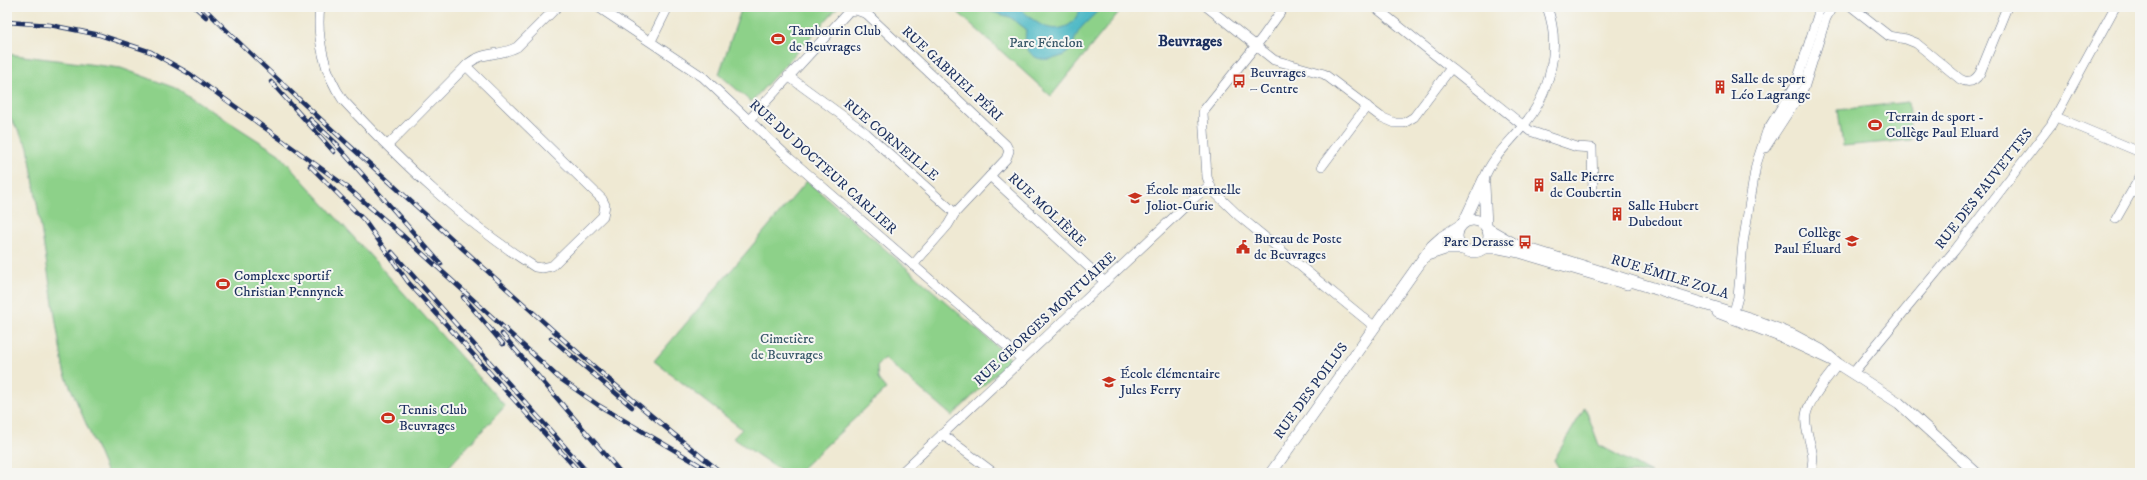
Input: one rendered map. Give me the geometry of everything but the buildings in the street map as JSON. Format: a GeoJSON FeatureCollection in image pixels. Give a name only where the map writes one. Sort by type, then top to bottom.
{"type":"FeatureCollection","features":[{"type":"Feature","properties":{"kind":"street"},"geometry":{"type":"LineString","coordinates":[[320,7],[320,36],[333,84],[343,100],[426,183],[453,207],[532,265],[545,268],[558,263],[603,216],[605,208],[604,202],[466,66]]}},
{"type":"Feature","properties":{"kind":"street"},"geometry":{"type":"LineString","coordinates":[[388,145],[466,66],[480,56],[508,52],[517,47],[557,7]]}},
{"type":"Feature","properties":{"kind":"street","name":"RUE DU DOCTEUR CARLIER"},"geometry":{"type":"LineString","coordinates":[[598,7],[703,77],[782,152],[1022,359]]}},
{"type":"Feature","properties":{"kind":"street"},"geometry":{"type":"LineString","coordinates":[[651,41],[668,7]]}},
{"type":"Feature","properties":{"kind":"street"},"geometry":{"type":"LineString","coordinates":[[1207,7],[1256,47],[1278,62],[1317,70],[1390,122],[1399,124],[1408,122],[1417,113],[1452,68]]}},
{"type":"Feature","properties":{"kind":"street"},"geometry":{"type":"LineString","coordinates":[[1284,7],[1256,47],[1209,103],[1203,113],[1210,185],[1239,216],[1375,327]]}},
{"type":"Feature","properties":{"kind":"street"},"geometry":{"type":"LineString","coordinates":[[1375,7],[1533,133],[1577,147],[1592,148],[1593,190]]}},
{"type":"Feature","properties":{"kind":"street"},"geometry":{"type":"LineString","coordinates":[[1464,249],[1457,238],[1458,231],[1492,163],[1524,126],[1541,100],[1552,65],[1552,28],[1547,7]]}},
{"type":"Feature","properties":{"kind":"street"},"geometry":{"type":"LineString","coordinates":[[1733,316],[1738,297],[1742,243],[1751,186],[1758,157],[1770,126],[1796,84],[1818,15],[1818,7]]}},
{"type":"Feature","properties":{"kind":"street"},"geometry":{"type":"LineString","coordinates":[[1758,157],[1804,88],[1830,7]]}},
{"type":"Feature","properties":{"kind":"street"},"geometry":{"type":"LineString","coordinates":[[1852,7],[1885,34],[1916,43],[1960,79],[1968,82],[1977,78],[1980,73],[2007,7]]}},
{"type":"Feature","properties":{"kind":"street","name":"RUE DES FAUVETTES"},"geometry":{"type":"LineString","coordinates":[[1853,374],[1958,246],[2056,117],[2115,7]]}},
{"type":"Feature","properties":{"kind":"street","name":"RUE GABRIEL PÉRI"},"geometry":{"type":"LineString","coordinates":[[749,120],[849,11],[856,10],[864,12],[1006,145],[1009,151],[1008,156],[990,176]]}},
{"type":"Feature","properties":{"kind":"street","name":"RUE CORNEILLE"},"geometry":{"type":"LineString","coordinates":[[788,76],[866,133],[955,213]]}},
{"type":"Feature","properties":{"kind":"street"},"geometry":{"type":"LineString","coordinates":[[1322,166],[1367,106]]}},
{"type":"Feature","properties":{"kind":"street"},"geometry":{"type":"LineString","coordinates":[[2056,117],[2140,152]]}},
{"type":"Feature","properties":{"kind":"street","name":"RUE MOLIÈRE"},"geometry":{"type":"LineString","coordinates":[[913,265],[948,225],[955,213],[990,176],[1105,282]]}},
{"type":"Feature","properties":{"kind":"street"},"geometry":{"type":"LineString","coordinates":[[2116,219],[2140,177]]}},
{"type":"Feature","properties":{"kind":"street"},"geometry":{"type":"LineString","coordinates":[[1427,255],[1445,249],[1464,249],[1473,252],[1482,249],[1489,240],[1484,179]]}},
{"type":"Feature","properties":{"kind":"street","name":"RUE GEORGES MORTUAIRE"},"geometry":{"type":"LineString","coordinates":[[901,473],[1210,185]]}},
{"type":"Feature","properties":{"kind":"street"},"geometry":{"type":"LineString","coordinates":[[1463,223],[1477,220],[1487,227]]}},
{"type":"Feature","properties":{"kind":"street","name":"RUE DES POILUS"},"geometry":{"type":"LineString","coordinates":[[1271,473],[1437,241],[1463,223]]}},
{"type":"Feature","properties":{"kind":"street","name":"RUE ÉMILE ZOLA"},"geometry":{"type":"LineString","coordinates":[[1487,227],[1516,245],[1605,276],[1733,316],[1821,350],[1838,364],[1910,412],[1976,473]]}},
{"type":"Feature","properties":{"kind":"street","name":"RUE ÉMILE ZOLA"},"geometry":{"type":"LineString","coordinates":[[1482,249],[1499,249],[1519,253],[1605,276]]}},
{"type":"Feature","properties":{"kind":"street"},"geometry":{"type":"LineString","coordinates":[[1810,473],[1814,458],[1806,415],[1809,407],[1838,364]]}},
{"type":"Feature","properties":{"kind":"street"},"geometry":{"type":"LineString","coordinates":[[942,434],[994,473]]}},
{"type":"Feature","properties":{"kind":"green space","name":"Tambourin Club de Beuvrages"},"geometry":{"type":"Polygon","coordinates":[[[742,7],[838,7],[751,102],[719,74],[742,7]]]}},
{"type":"Feature","properties":{"kind":"green space","name":"Parc Fénelon"},"geometry":{"type":"Polygon","coordinates":[[[952,7],[1123,7],[1051,96],[952,7]]]}},
{"type":"Feature","properties":{"kind":"green space","name":"Complexe sportif Christian Pennynck"},"geometry":{"type":"Polygon","coordinates":[[[7,54],[121,68],[178,89],[279,154],[505,406],[443,473],[107,473],[64,372],[28,147],[7,112],[7,54]]]}},
{"type":"Feature","properties":{"kind":"green space","name":"Terrain de sport - Collège Paul Eluard"},"geometry":{"type":"Polygon","coordinates":[[[1908,102],[1911,140],[1843,146],[1838,110],[1908,102]]]}},
{"type":"Feature","properties":{"kind":"green space","name":"Cimetière de Beuvrages"},"geometry":{"type":"Polygon","coordinates":[[[807,181],[1011,359],[952,416],[884,358],[877,366],[878,379],[886,389],[797,473],[784,473],[733,438],[742,429],[654,361],[807,181]]]}},
{"type":"Feature","properties":{"kind":"green space"},"geometry":{"type":"Polygon","coordinates":[[[1585,407],[1599,445],[1651,473],[1562,473],[1554,460],[1585,407]]]}},
{"type":"Feature","properties":{"kind":"water"},"geometry":{"type":"Polygon","coordinates":[[[975,7],[1019,7],[1029,17],[1041,25],[1055,29],[1071,24],[1082,7],[1102,7],[1080,29],[1071,49],[1068,52],[1059,57],[1043,59],[1034,56],[1028,50],[1025,37],[1026,29],[1010,17],[975,7]]]}},
{"type":"Feature","properties":{"kind":"railway"},"geometry":{"type":"LineString","coordinates":[[195,7],[206,17]]}},
{"type":"Feature","properties":{"kind":"railway"},"geometry":{"type":"LineString","coordinates":[[203,7],[313,112],[535,314],[646,411],[722,473]]}},
{"type":"Feature","properties":{"kind":"railway"},"geometry":{"type":"LineString","coordinates":[[7,22],[50,25],[100,35],[151,52],[190,74],[347,187],[401,234],[559,378],[598,405],[713,473]]}},
{"type":"Feature","properties":{"kind":"railway"},"geometry":{"type":"LineString","coordinates":[[271,82],[334,152]]}},
{"type":"Feature","properties":{"kind":"railway"},"geometry":{"type":"LineString","coordinates":[[310,119],[338,145]]}},
{"type":"Feature","properties":{"kind":"railway"},"geometry":{"type":"LineString","coordinates":[[333,141],[441,264]]}},
{"type":"Feature","properties":{"kind":"railway"},"geometry":{"type":"LineString","coordinates":[[310,166],[364,220],[408,282],[580,473]]}},
{"type":"Feature","properties":{"kind":"railway"},"geometry":{"type":"LineString","coordinates":[[392,252],[588,473]]}},
{"type":"Feature","properties":{"kind":"railway"},"geometry":{"type":"LineString","coordinates":[[463,297],[503,344]]}},
{"type":"Feature","properties":{"kind":"railway"},"geometry":{"type":"LineString","coordinates":[[502,334],[621,473]]}},
{"type":"Feature","properties":{"kind":"railway"},"geometry":{"type":"LineString","coordinates":[[551,338],[632,407]]}},
{"type":"Feature","properties":{"kind":"place","name":"Tambourin Club de Beuvrages"},"geometry":{"type":"Point","coordinates":[778,39]}},
{"type":"Feature","properties":{"kind":"place","name":"Beuvrages – Centre"},"geometry":{"type":"Point","coordinates":[1239,81]}},
{"type":"Feature","properties":{"kind":"place","name":"Salle de sport Léo Lagrange"},"geometry":{"type":"Point","coordinates":[1720,87]}},
{"type":"Feature","properties":{"kind":"place","name":"Terrain de sport - Collège Paul Eluard"},"geometry":{"type":"Point","coordinates":[1875,125]}},
{"type":"Feature","properties":{"kind":"place","name":"Salle Pierre de Coubertin"},"geometry":{"type":"Point","coordinates":[1539,185]}},
{"type":"Feature","properties":{"kind":"place","name":"École maternelle Joliot-Curie"},"geometry":{"type":"Point","coordinates":[1135,198]}},
{"type":"Feature","properties":{"kind":"place","name":"Salle Hubert Dubedout"},"geometry":{"type":"Point","coordinates":[1617,214]}},
{"type":"Feature","properties":{"kind":"place","name":"Collège Paul Éluard"},"geometry":{"type":"Point","coordinates":[1852,241]}},
{"type":"Feature","properties":{"kind":"place","name":"Parc Derasse"},"geometry":{"type":"Point","coordinates":[1525,242]}},
{"type":"Feature","properties":{"kind":"place","name":"Bureau de Poste de Beuvrages"},"geometry":{"type":"Point","coordinates":[1243,247]}},
{"type":"Feature","properties":{"kind":"place","name":"Complexe sportif Christian Pennynck"},"geometry":{"type":"Point","coordinates":[223,284]}},
{"type":"Feature","properties":{"kind":"place","name":"École élémentaire Jules Ferry"},"geometry":{"type":"Point","coordinates":[1109,382]}},
{"type":"Feature","properties":{"kind":"place","name":"Tennis Club Beuvrages"},"geometry":{"type":"Point","coordinates":[388,418]}},
{"type":"Feature","properties":{"kind":"district","name":"Beuvrages"},"geometry":{"type":"Point","coordinates":[1190,41]}}]}
